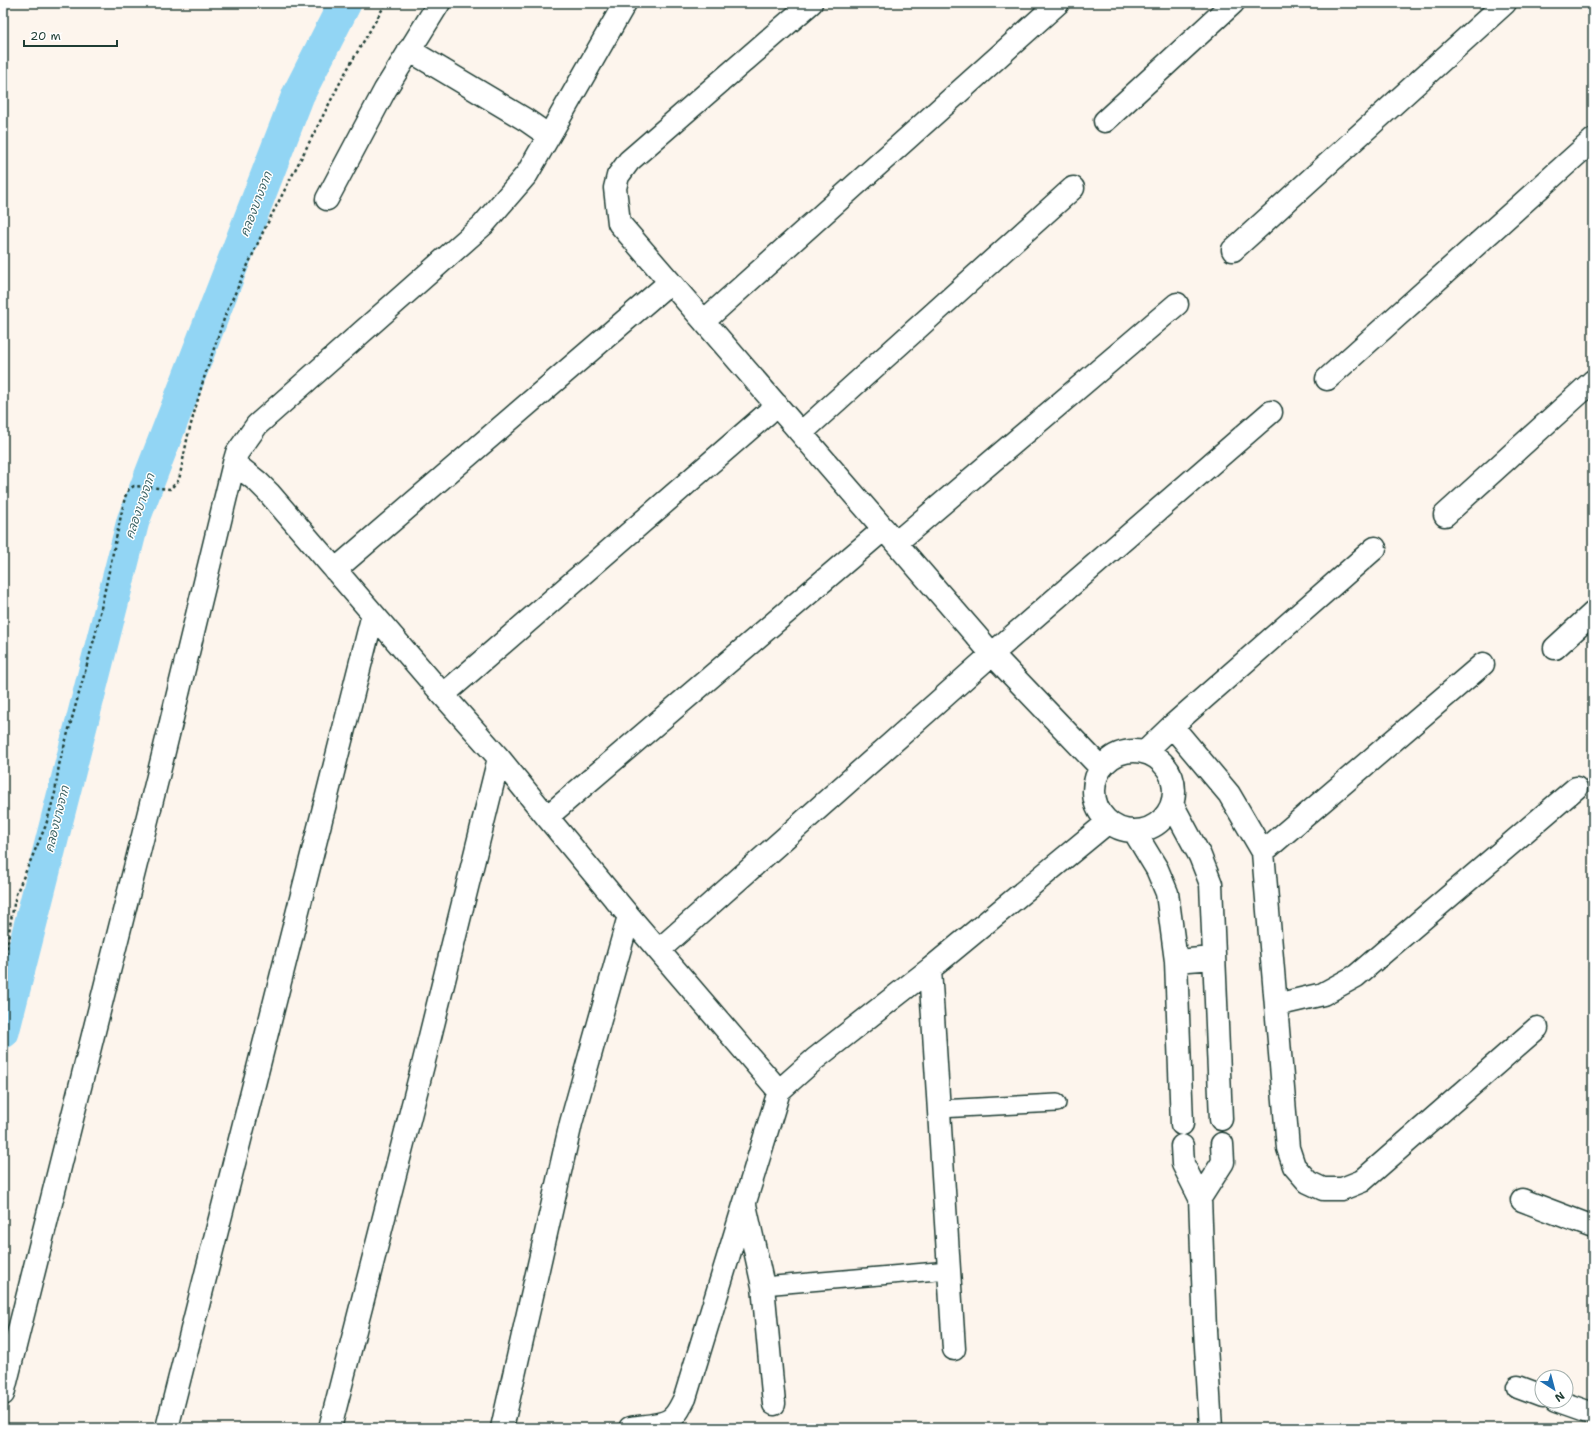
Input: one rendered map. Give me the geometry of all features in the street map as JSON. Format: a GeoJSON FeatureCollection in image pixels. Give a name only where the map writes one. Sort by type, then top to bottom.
{"type":"FeatureCollection","features":[{"type":"Feature","properties":{"kind":"street"},"geometry":{"type":"LineString","coordinates":[[327,199],[385,90],[439,3]]}},
{"type":"Feature","properties":{"kind":"street"},"geometry":{"type":"LineString","coordinates":[[3,1394],[156,784],[237,453],[257,425],[483,225],[527,174],[625,3]]}},
{"type":"Feature","properties":{"kind":"street"},"geometry":{"type":"LineString","coordinates":[[811,3],[629,161],[618,176],[615,188],[618,223],[992,654],[1100,768]]}},
{"type":"Feature","properties":{"kind":"street"},"geometry":{"type":"LineString","coordinates":[[704,321],[1058,3]]}},
{"type":"Feature","properties":{"kind":"street"},"geometry":{"type":"LineString","coordinates":[[1105,121],[1233,3]]}},
{"type":"Feature","properties":{"kind":"street"},"geometry":{"type":"LineString","coordinates":[[1233,250],[1505,3]]}},
{"type":"Feature","properties":{"kind":"street"},"geometry":{"type":"LineString","coordinates":[[409,50],[526,120],[549,136]]}},
{"type":"Feature","properties":{"kind":"street"},"geometry":{"type":"LineString","coordinates":[[1326,379],[1593,140]]}},
{"type":"Feature","properties":{"kind":"street"},"geometry":{"type":"LineString","coordinates":[[800,433],[1073,188]]}},
{"type":"Feature","properties":{"kind":"street"},"geometry":{"type":"LineString","coordinates":[[335,570],[670,282]]}},
{"type":"Feature","properties":{"kind":"street"},"geometry":{"type":"LineString","coordinates":[[547,817],[890,536],[1177,304]]}},
{"type":"Feature","properties":{"kind":"street"},"geometry":{"type":"LineString","coordinates":[[1445,515],[1593,381]]}},
{"type":"Feature","properties":{"kind":"street"},"geometry":{"type":"LineString","coordinates":[[443,696],[777,405]]}},
{"type":"Feature","properties":{"kind":"street"},"geometry":{"type":"LineString","coordinates":[[659,950],[992,654],[1271,412]]}},
{"type":"Feature","properties":{"kind":"street"},"geometry":{"type":"LineString","coordinates":[[234,463],[269,493],[443,696],[499,758],[629,916],[779,1091]]}},
{"type":"Feature","properties":{"kind":"street"},"geometry":{"type":"LineString","coordinates":[[1145,752],[1172,726],[1375,548]]}},
{"type":"Feature","properties":{"kind":"street"},"geometry":{"type":"LineString","coordinates":[[1555,648],[1593,613]]}},
{"type":"Feature","properties":{"kind":"street"},"geometry":{"type":"LineString","coordinates":[[167,1428],[373,614]]}},
{"type":"Feature","properties":{"kind":"street"},"geometry":{"type":"LineString","coordinates":[[1264,852],[1483,664]]}},
{"type":"Feature","properties":{"kind":"street"},"geometry":{"type":"LineString","coordinates":[[1172,726],[1229,794],[1264,852],[1288,1148],[1294,1166],[1308,1182],[1322,1189],[1342,1189],[1362,1181],[1537,1028]]}},
{"type":"Feature","properties":{"kind":"street"},"geometry":{"type":"LineString","coordinates":[[1132,751],[1145,752],[1159,760],[1169,772],[1174,788],[1172,804],[1166,814],[1157,823],[1146,829],[1134,831],[1121,829],[1108,822],[1100,813],[1095,803],[1093,791],[1095,779],[1100,768],[1109,759],[1120,753],[1132,751]]}},
{"type":"Feature","properties":{"kind":"street"},"geometry":{"type":"LineString","coordinates":[[330,1428],[423,1065],[499,758]]}},
{"type":"Feature","properties":{"kind":"street"},"geometry":{"type":"LineString","coordinates":[[1276,1005],[1323,994],[1356,976],[1576,788]]}},
{"type":"Feature","properties":{"kind":"street"},"geometry":{"type":"LineString","coordinates":[[1172,804],[1200,856],[1211,884],[1221,1119]]}},
{"type":"Feature","properties":{"kind":"street"},"geometry":{"type":"LineString","coordinates":[[630,1428],[670,1420],[678,1412],[686,1398],[779,1091],[815,1059],[930,969],[1108,822]]}},
{"type":"Feature","properties":{"kind":"street"},"geometry":{"type":"LineString","coordinates":[[1134,831],[1157,869],[1167,893],[1176,961],[1182,1124]]}},
{"type":"Feature","properties":{"kind":"street"},"geometry":{"type":"LineString","coordinates":[[502,1428],[571,1123],[629,916]]}},
{"type":"Feature","properties":{"kind":"street"},"geometry":{"type":"LineString","coordinates":[[1176,961],[1214,958]]}},
{"type":"Feature","properties":{"kind":"street"},"geometry":{"type":"LineString","coordinates":[[930,969],[954,1349]]}},
{"type":"Feature","properties":{"kind":"street"},"geometry":{"type":"LineString","coordinates":[[1200,1198],[1223,1162],[1222,1144]]}},
{"type":"Feature","properties":{"kind":"street"},"geometry":{"type":"LineString","coordinates":[[1182,1146],[1183,1164],[1200,1198],[1210,1427]]}},
{"type":"Feature","properties":{"kind":"street"},"geometry":{"type":"LineString","coordinates":[[1522,1200],[1593,1227]]}},
{"type":"Feature","properties":{"kind":"street"},"geometry":{"type":"LineString","coordinates":[[745,1203],[763,1286],[774,1404]]}},
{"type":"Feature","properties":{"kind":"street"},"geometry":{"type":"LineString","coordinates":[[1518,1387],[1534,1393]]}},
{"type":"Feature","properties":{"kind":"street"},"geometry":{"type":"LineString","coordinates":[[1574,1407],[1593,1414]]}},
{"type":"Feature","properties":{"kind":"lane"},"geometry":{"type":"LineString","coordinates":[[939,1109],[1057,1104]]}},
{"type":"Feature","properties":{"kind":"lane"},"geometry":{"type":"LineString","coordinates":[[763,1286],[949,1270]]}},
{"type":"Feature","properties":{"kind":"path"},"geometry":{"type":"LineString","coordinates":[[3,978],[16,894],[46,825],[60,765],[95,636],[125,497],[129,489],[134,486],[170,489],[179,480],[188,435],[203,380],[226,313],[263,232],[344,75],[386,3]]}},
{"type":"Feature","properties":{"kind":"waterway","name":"คลองบางจาก"},"geometry":{"type":"LineString","coordinates":[[3,1032],[133,521],[298,95],[345,3]]}}]}
